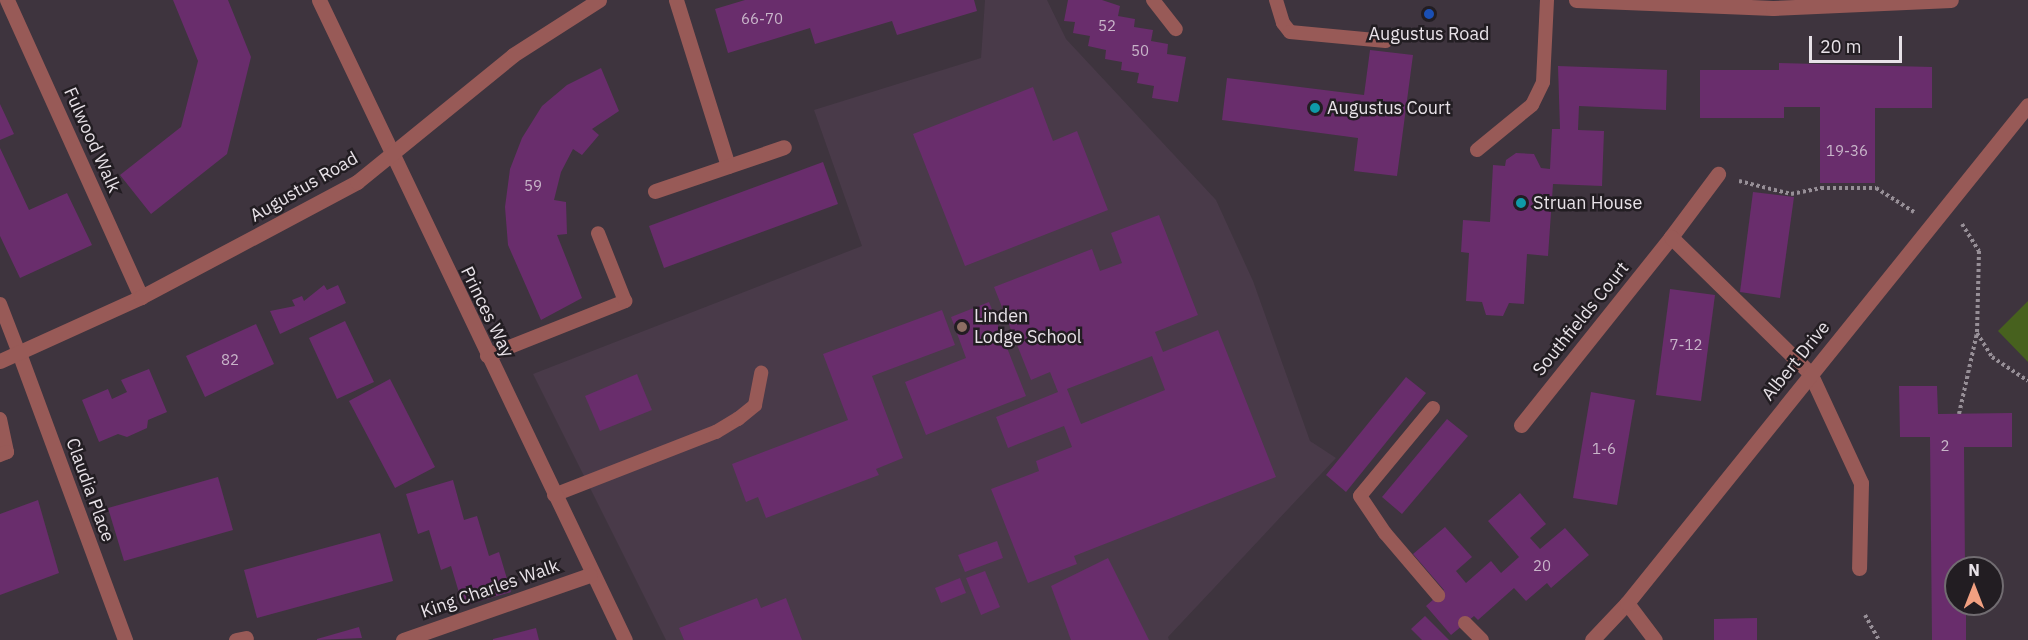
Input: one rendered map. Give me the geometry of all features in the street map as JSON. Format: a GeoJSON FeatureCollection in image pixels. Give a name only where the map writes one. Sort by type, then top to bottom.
{"type":"FeatureCollection","features":[{"type":"Feature","properties":{"kind":"street","name":"Fulwood Walk"},"geometry":{"type":"LineString","coordinates":[[7,0],[141,297]]}},
{"type":"Feature","properties":{"kind":"street","name":"Princes Way"},"geometry":{"type":"LineString","coordinates":[[319,0],[391,157],[554,495],[590,575],[625,640]]}},
{"type":"Feature","properties":{"kind":"street","name":"Augustus Road"},"geometry":{"type":"LineString","coordinates":[[0,361],[141,297],[357,182],[391,157],[513,55],[599,0]]}},
{"type":"Feature","properties":{"kind":"street"},"geometry":{"type":"LineString","coordinates":[[676,0],[728,166]]}},
{"type":"Feature","properties":{"kind":"street"},"geometry":{"type":"LineString","coordinates":[[1576,0],[1773,8],[1951,0]]}},
{"type":"Feature","properties":{"kind":"street","name":"Albert Drive"},"geometry":{"type":"LineString","coordinates":[[1592,640],[1627,603],[2028,105]]}},
{"type":"Feature","properties":{"kind":"street"},"geometry":{"type":"LineString","coordinates":[[655,191],[784,147]]}},
{"type":"Feature","properties":{"kind":"street","name":"Southfields Court"},"geometry":{"type":"LineString","coordinates":[[1521,425],[1671,237],[1718,174]]}},
{"type":"Feature","properties":{"kind":"street"},"geometry":{"type":"LineString","coordinates":[[1671,237],[1810,373],[1861,483],[1859,568]]}},
{"type":"Feature","properties":{"kind":"street","name":"Claudia Place"},"geometry":{"type":"LineString","coordinates":[[20,353],[124,640]]}},
{"type":"Feature","properties":{"kind":"street","name":"King Charles Walk"},"geometry":{"type":"LineString","coordinates":[[403,640],[590,575]]}},
{"type":"Feature","properties":{"kind":"street"},"geometry":{"type":"LineString","coordinates":[[1627,603],[1655,640]]}},
{"type":"Feature","properties":{"kind":"lane"},"geometry":{"type":"LineString","coordinates":[[1153,0],[1176,29]]}},
{"type":"Feature","properties":{"kind":"lane"},"geometry":{"type":"LineString","coordinates":[[1276,0],[1283,23],[1290,32],[1386,41]]}},
{"type":"Feature","properties":{"kind":"lane"},"geometry":{"type":"LineString","coordinates":[[1477,150],[1532,105],[1543,82],[1547,0]]}},
{"type":"Feature","properties":{"kind":"lane"},"geometry":{"type":"LineString","coordinates":[[487,356],[625,301],[597,233]]}},
{"type":"Feature","properties":{"kind":"lane"},"geometry":{"type":"LineString","coordinates":[[0,304],[20,353]]}},
{"type":"Feature","properties":{"kind":"lane"},"geometry":{"type":"LineString","coordinates":[[554,495],[716,432],[738,419],[755,405],[761,373]]}},
{"type":"Feature","properties":{"kind":"lane"},"geometry":{"type":"LineString","coordinates":[[1433,408],[1360,496],[1385,533],[1438,596]]}},
{"type":"Feature","properties":{"kind":"lane"},"geometry":{"type":"LineString","coordinates":[[0,419],[7,452],[0,455]]}},
{"type":"Feature","properties":{"kind":"lane"},"geometry":{"type":"LineString","coordinates":[[1465,623],[1482,640]]}},
{"type":"Feature","properties":{"kind":"path"},"geometry":{"type":"LineString","coordinates":[[1718,174],[1791,194],[1821,188],[1876,188],[1908,207]]}},
{"type":"Feature","properties":{"kind":"path"},"geometry":{"type":"LineString","coordinates":[[1947,207],[1979,250],[1977,333],[1959,414]]}},
{"type":"Feature","properties":{"kind":"path"},"geometry":{"type":"LineString","coordinates":[[1977,333],[1992,357],[2028,381]]}},
{"type":"Feature","properties":{"kind":"path"},"geometry":{"type":"LineString","coordinates":[[1865,615],[1879,640]]}},
{"type":"Feature","properties":{"kind":"shaded area","name":"Linden Lodge School"},"geometry":{"type":"Polygon","coordinates":[[[985,0],[1047,0],[1066,39],[1216,200],[1253,281],[1310,441],[1336,458],[1168,637],[1169,640],[666,640],[533,374],[862,246],[814,110],[981,58],[985,0]]]}},
{"type":"Feature","properties":{"kind":"green space"},"geometry":{"type":"Polygon","coordinates":[[[2028,301],[2028,362],[1998,331],[2028,301]]]}},
{"type":"Feature","properties":{"kind":"building"},"geometry":{"type":"Polygon","coordinates":[[[173,0],[228,0],[251,57],[227,154],[151,214],[120,175],[181,127],[198,61],[173,0]]]}},
{"type":"Feature","properties":{"kind":"building"},"geometry":{"type":"Polygon","coordinates":[[[745,0],[974,0],[977,11],[897,35],[892,21],[815,44],[810,28],[728,53],[715,9],[745,0]]]}},
{"type":"Feature","properties":{"kind":"building"},"geometry":{"type":"Polygon","coordinates":[[[1068,0],[1102,0],[1120,6],[1118,16],[1135,19],[1134,27],[1153,30],[1151,41],[1168,44],[1167,54],[1186,57],[1178,102],[1152,98],[1154,86],[1137,83],[1139,73],[1121,70],[1122,62],[1105,59],[1106,50],[1088,46],[1090,36],[1073,33],[1075,22],[1064,21],[1068,0]]]}},
{"type":"Feature","properties":{"kind":"building","name":"Augustus Court"},"geometry":{"type":"Polygon","coordinates":[[[1370,50],[1413,55],[1397,176],[1354,171],[1358,138],[1222,120],[1227,78],[1364,95],[1370,50]]]}},
{"type":"Feature","properties":{"kind":"building"},"geometry":{"type":"Polygon","coordinates":[[[1779,63],[1932,67],[1932,108],[1875,108],[1875,183],[1820,183],[1820,107],[1784,107],[1784,118],[1700,118],[1700,70],[1779,70],[1779,63]]]}},
{"type":"Feature","properties":{"kind":"building","name":"Struan House"},"geometry":{"type":"Polygon","coordinates":[[[1558,66],[1667,70],[1666,110],[1579,106],[1578,130],[1604,131],[1602,186],[1553,184],[1548,256],[1527,254],[1524,304],[1509,303],[1503,316],[1486,315],[1482,302],[1466,301],[1469,253],[1461,252],[1463,220],[1490,222],[1493,165],[1505,166],[1506,160],[1516,153],[1534,154],[1541,168],[1550,169],[1552,129],[1560,129],[1558,66]]]}},
{"type":"Feature","properties":{"kind":"building"},"geometry":{"type":"Polygon","coordinates":[[[601,68],[619,111],[592,129],[599,135],[582,155],[573,149],[561,172],[554,200],[566,202],[567,234],[557,235],[582,298],[541,320],[508,245],[505,207],[510,169],[522,138],[542,106],[567,85],[601,68]]]}},
{"type":"Feature","properties":{"kind":"building"},"geometry":{"type":"Polygon","coordinates":[[[1033,87],[1053,141],[1077,131],[1108,210],[965,266],[913,134],[1033,87]]]}},
{"type":"Feature","properties":{"kind":"building"},"geometry":{"type":"Polygon","coordinates":[[[0,104],[14,134],[0,140],[0,104]]]}},
{"type":"Feature","properties":{"kind":"building"},"geometry":{"type":"Polygon","coordinates":[[[0,148],[29,210],[67,193],[92,245],[20,278],[0,236],[0,148]]]}},
{"type":"Feature","properties":{"kind":"building"},"geometry":{"type":"Polygon","coordinates":[[[823,162],[838,204],[664,268],[649,226],[823,162]]]}},
{"type":"Feature","properties":{"kind":"building"},"geometry":{"type":"Polygon","coordinates":[[[1753,192],[1794,197],[1780,298],[1740,292],[1753,192]]]}},
{"type":"Feature","properties":{"kind":"building"},"geometry":{"type":"Polygon","coordinates":[[[1159,215],[1198,315],[1155,332],[1163,352],[1218,330],[1276,477],[1074,556],[1077,564],[1028,583],[991,489],[1039,471],[1036,461],[1072,447],[1064,426],[1008,448],[996,417],[1058,392],[1050,372],[1031,380],[994,287],[1092,249],[1100,271],[1122,263],[1111,233],[1159,215]],[[1152,356],[1067,389],[1081,424],[1165,390],[1152,356]]]}},
{"type":"Feature","properties":{"kind":"building"},"geometry":{"type":"Polygon","coordinates":[[[324,285],[327,290],[338,285],[346,303],[280,334],[270,311],[295,306],[292,300],[302,296],[304,301],[324,285]]]}},
{"type":"Feature","properties":{"kind":"building"},"geometry":{"type":"Polygon","coordinates":[[[1670,289],[1715,295],[1701,401],[1656,395],[1670,289]]]}},
{"type":"Feature","properties":{"kind":"building"},"geometry":{"type":"Polygon","coordinates":[[[989,302],[1026,396],[926,435],[905,382],[966,358],[951,317],[989,302]]]}},
{"type":"Feature","properties":{"kind":"building"},"geometry":{"type":"Polygon","coordinates":[[[942,310],[955,345],[872,376],[903,458],[876,469],[879,475],[766,518],[758,497],[746,502],[732,464],[848,420],[823,354],[942,310]]]}},
{"type":"Feature","properties":{"kind":"building"},"geometry":{"type":"Polygon","coordinates":[[[345,321],[374,382],[337,399],[309,338],[345,321]]]}},
{"type":"Feature","properties":{"kind":"building"},"geometry":{"type":"Polygon","coordinates":[[[256,324],[274,364],[205,397],[186,356],[256,324]]]}},
{"type":"Feature","properties":{"kind":"building"},"geometry":{"type":"Polygon","coordinates":[[[149,369],[167,412],[148,420],[147,428],[127,437],[118,434],[99,442],[82,400],[108,389],[112,399],[127,392],[121,380],[149,369]]]}},
{"type":"Feature","properties":{"kind":"building"},"geometry":{"type":"Polygon","coordinates":[[[637,374],[652,410],[600,431],[585,396],[637,374]]]}},
{"type":"Feature","properties":{"kind":"building"},"geometry":{"type":"Polygon","coordinates":[[[1406,377],[1426,393],[1346,492],[1326,475],[1406,377]]]}},
{"type":"Feature","properties":{"kind":"building"},"geometry":{"type":"Polygon","coordinates":[[[390,379],[435,467],[395,488],[349,401],[390,379]]]}},
{"type":"Feature","properties":{"kind":"building"},"geometry":{"type":"Polygon","coordinates":[[[1899,386],[1937,386],[1938,414],[2012,413],[2012,447],[1964,447],[1965,556],[1944,556],[1944,616],[1966,616],[1966,640],[1932,640],[1930,437],[1900,437],[1899,386]]]}},
{"type":"Feature","properties":{"kind":"building"},"geometry":{"type":"Polygon","coordinates":[[[1591,392],[1635,400],[1617,505],[1573,498],[1591,392]]]}},
{"type":"Feature","properties":{"kind":"building"},"geometry":{"type":"Polygon","coordinates":[[[1447,419],[1468,436],[1402,514],[1382,497],[1447,419]]]}},
{"type":"Feature","properties":{"kind":"building"},"geometry":{"type":"Polygon","coordinates":[[[218,477],[233,530],[124,561],[108,508],[218,477]]]}},
{"type":"Feature","properties":{"kind":"building"},"geometry":{"type":"Polygon","coordinates":[[[453,480],[464,520],[477,516],[489,556],[499,552],[511,592],[463,606],[451,566],[441,570],[429,530],[418,534],[406,494],[453,480]]]}},
{"type":"Feature","properties":{"kind":"building"},"geometry":{"type":"Polygon","coordinates":[[[1520,493],[1546,524],[1530,538],[1540,549],[1565,528],[1589,555],[1551,588],[1547,583],[1526,601],[1514,588],[1478,620],[1474,616],[1451,635],[1426,606],[1444,590],[1413,554],[1445,527],[1472,557],[1456,571],[1466,583],[1491,561],[1501,573],[1519,557],[1488,521],[1520,493]]]}},
{"type":"Feature","properties":{"kind":"building"},"geometry":{"type":"Polygon","coordinates":[[[38,500],[59,573],[0,595],[0,514],[38,500]]]}},
{"type":"Feature","properties":{"kind":"building"},"geometry":{"type":"Polygon","coordinates":[[[380,533],[393,581],[257,618],[244,570],[380,533]]]}},
{"type":"Feature","properties":{"kind":"building"},"geometry":{"type":"Polygon","coordinates":[[[997,541],[1003,558],[965,572],[958,555],[997,541]]]}},
{"type":"Feature","properties":{"kind":"building"},"geometry":{"type":"Polygon","coordinates":[[[1108,558],[1149,640],[1071,640],[1051,586],[1108,558]]]}},
{"type":"Feature","properties":{"kind":"building"},"geometry":{"type":"Polygon","coordinates":[[[985,571],[1000,607],[981,615],[966,578],[985,571]]]}},
{"type":"Feature","properties":{"kind":"building"},"geometry":{"type":"Polygon","coordinates":[[[960,578],[966,593],[941,603],[935,588],[960,578]]]}},
{"type":"Feature","properties":{"kind":"building"},"geometry":{"type":"Polygon","coordinates":[[[757,598],[761,608],[786,598],[802,640],[684,640],[679,628],[757,598]]]}},
{"type":"Feature","properties":{"kind":"building"},"geometry":{"type":"Polygon","coordinates":[[[1425,616],[1449,640],[1422,640],[1411,629],[1425,616]]]}},
{"type":"Feature","properties":{"kind":"building"},"geometry":{"type":"Polygon","coordinates":[[[1757,618],[1757,640],[1714,640],[1714,619],[1757,618]]]}},
{"type":"Feature","properties":{"kind":"building"},"geometry":{"type":"Polygon","coordinates":[[[359,627],[362,638],[317,640],[317,639],[359,627]]]}},
{"type":"Feature","properties":{"kind":"building"},"geometry":{"type":"Polygon","coordinates":[[[536,628],[539,640],[493,640],[493,639],[536,628]]]}},
{"type":"Feature","properties":{"kind":"place","name":"Augustus Road"},"geometry":{"type":"Point","coordinates":[1429,14]}},
{"type":"Feature","properties":{"kind":"place","name":"Augustus Court"},"geometry":{"type":"Point","coordinates":[1315,108]}},
{"type":"Feature","properties":{"kind":"place","name":"Struan House"},"geometry":{"type":"Point","coordinates":[1521,203]}},
{"type":"Feature","properties":{"kind":"place","name":"Linden Lodge School"},"geometry":{"type":"Point","coordinates":[962,327]}}]}
